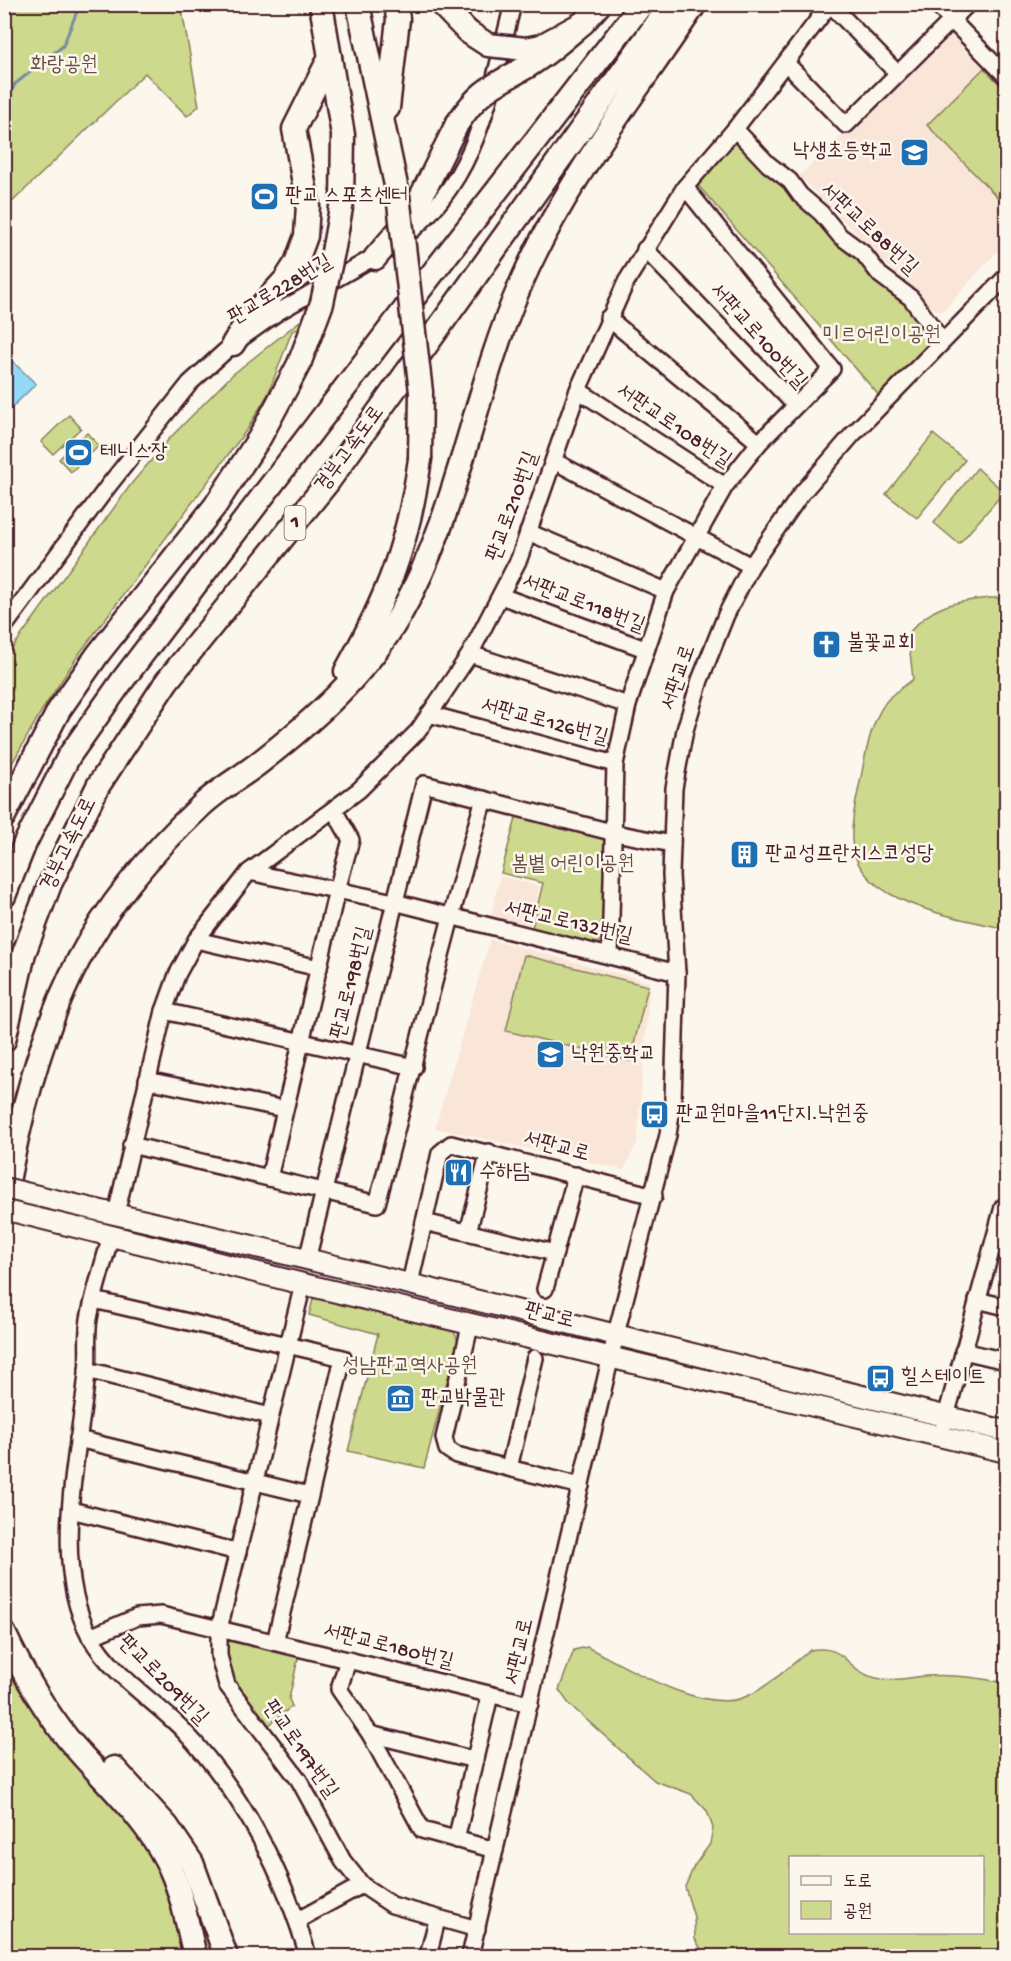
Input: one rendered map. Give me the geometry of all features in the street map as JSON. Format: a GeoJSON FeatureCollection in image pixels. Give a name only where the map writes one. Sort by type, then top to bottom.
{"type":"FeatureCollection","features":[{"type":"Feature","properties":{"kind":"highway"},"geometry":{"type":"LineString","coordinates":[[4,816],[59,710],[98,654],[215,506],[260,437],[299,364],[322,303],[342,202],[343,135],[321,4]]}},
{"type":"Feature","properties":{"kind":"highway"},"geometry":{"type":"LineString","coordinates":[[327,707],[375,620],[397,567],[413,512],[420,459],[421,392],[398,195],[358,4]]}},
{"type":"Feature","properties":{"kind":"highway"},"geometry":{"type":"LineString","coordinates":[[385,128],[398,19],[396,4]]}},
{"type":"Feature","properties":{"kind":"highway"},"geometry":{"type":"LineString","coordinates":[[441,4],[468,32],[488,45],[526,49],[542,46],[583,23]]}},
{"type":"Feature","properties":{"kind":"highway"},"geometry":{"type":"LineString","coordinates":[[375,258],[412,215],[457,124],[473,101],[489,87],[529,66],[583,23],[600,4]]}},
{"type":"Feature","properties":{"kind":"highway","name":"경부고속도로"},"geometry":{"type":"LineString","coordinates":[[4,896],[25,843],[69,756],[102,709],[418,292],[642,4]]}},
{"type":"Feature","properties":{"kind":"highway","name":"경부고속도로"},"geometry":{"type":"LineString","coordinates":[[4,1040],[24,952],[50,884],[98,786],[167,681],[328,482],[671,4]]}},
{"type":"Feature","properties":{"kind":"highway"},"geometry":{"type":"LineString","coordinates":[[4,1207],[14,1146],[53,1021],[79,960],[110,911],[160,850],[204,803],[257,764],[327,707],[367,665],[400,615],[427,562],[446,510],[495,347],[520,284],[556,215],[615,120],[695,4]]}},
{"type":"Feature","properties":{"kind":"highway"},"geometry":{"type":"LineString","coordinates":[[233,345],[248,320],[285,280],[296,263],[306,236],[308,205],[294,129],[330,57]]}},
{"type":"Feature","properties":{"kind":"highway"},"geometry":{"type":"LineString","coordinates":[[4,1633],[39,1695],[67,1738],[142,1823],[166,1860],[179,1888],[195,1956]]}},
{"type":"Feature","properties":{"kind":"highway"},"geometry":{"type":"LineString","coordinates":[[39,1695],[141,1796],[167,1826],[192,1863],[226,1956]]}},
{"type":"Feature","properties":{"kind":"main road","name":"판교로"},"geometry":{"type":"LineString","coordinates":[[4,1188],[410,1283],[616,1336],[944,1426],[1006,1452]]}},
{"type":"Feature","properties":{"kind":"main road","name":"판교로"},"geometry":{"type":"LineString","coordinates":[[4,1207],[303,1284],[611,1357],[944,1426],[1006,1431]]}},
{"type":"Feature","properties":{"kind":"street","name":"판교로228번길"},"geometry":{"type":"LineString","coordinates":[[4,627],[109,485],[190,383],[233,345],[278,312],[375,258],[416,228],[456,182],[474,147],[486,110],[513,4]]}},
{"type":"Feature","properties":{"kind":"street","name":"판교로210번길"},"geometry":{"type":"LineString","coordinates":[[116,1214],[164,1011],[177,975],[196,940],[249,872],[334,810],[403,747],[429,714],[470,654],[519,560],[578,390],[608,318],[645,249],[685,187],[735,129],[830,4],[897,73]]}},
{"type":"Feature","properties":{"kind":"street"},"geometry":{"type":"LineString","coordinates":[[936,4],[1005,71]]}},
{"type":"Feature","properties":{"kind":"street"},"geometry":{"type":"LineString","coordinates":[[786,63],[846,125],[968,4]]}},
{"type":"Feature","properties":{"kind":"street","name":"서판교로88번길"},"geometry":{"type":"LineString","coordinates":[[735,129],[768,164],[790,181],[840,236],[862,253],[880,275],[910,298],[942,341]]}},
{"type":"Feature","properties":{"kind":"street"},"geometry":{"type":"LineString","coordinates":[[685,187],[832,369],[795,405]]}},
{"type":"Feature","properties":{"kind":"street","name":"서판교로100번길"},"geometry":{"type":"LineString","coordinates":[[645,249],[795,405],[759,443],[725,486]]}},
{"type":"Feature","properties":{"kind":"street","name":"서판교로"},"geometry":{"type":"LineString","coordinates":[[470,1956],[616,1336],[654,1196],[673,1100],[677,973],[672,844],[675,788],[685,730],[718,633],[750,566],[801,494],[942,341],[1006,277]]}},
{"type":"Feature","properties":{"kind":"street"},"geometry":{"type":"LineString","coordinates":[[608,318],[759,443]]}},
{"type":"Feature","properties":{"kind":"street","name":"서판교로108번길"},"geometry":{"type":"LineString","coordinates":[[578,390],[725,486],[666,591],[645,649]]}},
{"type":"Feature","properties":{"kind":"street"},"geometry":{"type":"LineString","coordinates":[[554,461],[750,566]]}},
{"type":"Feature","properties":{"kind":"street"},"geometry":{"type":"LineString","coordinates":[[528,532],[666,591]]}},
{"type":"Feature","properties":{"kind":"street","name":"서판교로118번길"},"geometry":{"type":"LineString","coordinates":[[501,596],[645,649],[628,705],[615,764]]}},
{"type":"Feature","properties":{"kind":"street"},"geometry":{"type":"LineString","coordinates":[[470,654],[628,705]]}},
{"type":"Feature","properties":{"kind":"street","name":"서판교로126번길"},"geometry":{"type":"LineString","coordinates":[[429,714],[615,764],[610,956]]}},
{"type":"Feature","properties":{"kind":"street","name":"판교로198번길"},"geometry":{"type":"LineString","coordinates":[[307,1260],[424,784],[484,799]]}},
{"type":"Feature","properties":{"kind":"street"},"geometry":{"type":"LineString","coordinates":[[131,1145],[376,1204],[414,1067],[448,918],[484,799],[615,833],[672,844]]}},
{"type":"Feature","properties":{"kind":"street"},"geometry":{"type":"LineString","coordinates":[[334,810],[351,840],[337,890]]}},
{"type":"Feature","properties":{"kind":"street","name":"서판교로132번길"},"geometry":{"type":"LineString","coordinates":[[249,872],[394,902],[448,918],[677,973]]}},
{"type":"Feature","properties":{"kind":"street","name":"판교로198번길"},"geometry":{"type":"LineString","coordinates":[[269,1178],[337,890]]}},
{"type":"Feature","properties":{"kind":"street"},"geometry":{"type":"LineString","coordinates":[[196,940],[319,968]]}},
{"type":"Feature","properties":{"kind":"street"},"geometry":{"type":"LineString","coordinates":[[164,1011],[414,1067]]}},
{"type":"Feature","properties":{"kind":"street"},"geometry":{"type":"LineString","coordinates":[[147,1080],[284,1108]]}},
{"type":"Feature","properties":{"kind":"street","name":"서판교로"},"geometry":{"type":"LineString","coordinates":[[424,1222],[441,1153],[446,1146],[455,1144],[654,1196]]}},
{"type":"Feature","properties":{"kind":"street"},"geometry":{"type":"LineString","coordinates":[[468,1232],[489,1152]]}},
{"type":"Feature","properties":{"kind":"street","name":"판교로"},"geometry":{"type":"LineString","coordinates":[[545,1289],[576,1175]]}},
{"type":"Feature","properties":{"kind":"street"},"geometry":{"type":"LineString","coordinates":[[944,1426],[1003,1207]]}},
{"type":"Feature","properties":{"kind":"street"},"geometry":{"type":"LineString","coordinates":[[410,1283],[424,1222],[555,1253]]}},
{"type":"Feature","properties":{"kind":"street","name":"판교로209번길"},"geometry":{"type":"LineString","coordinates":[[111,1235],[87,1331],[87,1370],[71,1510],[73,1577],[79,1608],[90,1636],[111,1664],[178,1726],[213,1765],[264,1845],[298,1920],[308,1956]]}},
{"type":"Feature","properties":{"kind":"street","name":"판교로197번길"},"geometry":{"type":"LineString","coordinates":[[303,1284],[219,1629],[219,1656],[227,1685],[299,1780],[344,1861],[362,1885],[392,1905],[437,1920],[477,1929]]}},
{"type":"Feature","properties":{"kind":"street"},"geometry":{"type":"LineString","coordinates":[[94,1300],[343,1358],[275,1642]]}},
{"type":"Feature","properties":{"kind":"street"},"geometry":{"type":"LineString","coordinates":[[977,1300],[1006,1307]]}},
{"type":"Feature","properties":{"kind":"street"},"geometry":{"type":"LineString","coordinates":[[471,1323],[445,1444],[456,1455],[581,1486]]}},
{"type":"Feature","properties":{"kind":"street"},"geometry":{"type":"LineString","coordinates":[[963,1351],[1006,1361]]}},
{"type":"Feature","properties":{"kind":"street"},"geometry":{"type":"LineString","coordinates":[[508,1468],[535,1358]]}},
{"type":"Feature","properties":{"kind":"street"},"geometry":{"type":"LineString","coordinates":[[87,1370],[270,1416]]}},
{"type":"Feature","properties":{"kind":"street"},"geometry":{"type":"LineString","coordinates":[[78,1438],[309,1495]]}},
{"type":"Feature","properties":{"kind":"street"},"geometry":{"type":"LineString","coordinates":[[71,1510],[238,1552]]}},
{"type":"Feature","properties":{"kind":"street","name":"서판교로180번길"},"geometry":{"type":"LineString","coordinates":[[90,1636],[151,1615],[275,1642],[530,1704]]}},
{"type":"Feature","properties":{"kind":"street"},"geometry":{"type":"LineString","coordinates":[[348,1660],[339,1689],[370,1734],[422,1830],[495,1850]]}},
{"type":"Feature","properties":{"kind":"street"},"geometry":{"type":"LineString","coordinates":[[456,1840],[490,1695]]}},
{"type":"Feature","properties":{"kind":"street"},"geometry":{"type":"LineString","coordinates":[[370,1734],[475,1760]]}},
{"type":"Feature","properties":{"kind":"street"},"geometry":{"type":"LineString","coordinates":[[298,1920],[362,1885]]}},
{"type":"Feature","properties":{"kind":"street"},"geometry":{"type":"LineString","coordinates":[[428,1956],[437,1920]]}},
{"type":"Feature","properties":{"kind":"shaded area","name":"낙생초등학교"},"geometry":{"type":"Polygon","coordinates":[[[957,34],[1006,87],[1006,242],[942,312],[929,307],[799,176],[946,35],[957,34]]]}},
{"type":"Feature","properties":{"kind":"shaded area"},"geometry":{"type":"Polygon","coordinates":[[[500,876],[540,886],[528,933],[489,923],[500,876]]]}},
{"type":"Feature","properties":{"kind":"shaded area","name":"낙원중학교"},"geometry":{"type":"Polygon","coordinates":[[[490,939],[650,982],[637,1143],[624,1170],[435,1128],[490,939]]]}},
{"type":"Feature","properties":{"kind":"green space","name":"화랑공원"},"geometry":{"type":"Polygon","coordinates":[[[5,5],[181,5],[199,106],[187,116],[145,73],[5,209],[5,5]]]}},
{"type":"Feature","properties":{"kind":"green space"},"geometry":{"type":"Polygon","coordinates":[[[984,68],[1006,91],[1006,206],[927,125],[984,68]]]}},
{"type":"Feature","properties":{"kind":"green space","name":"미르어린이공원"},"geometry":{"type":"Polygon","coordinates":[[[742,142],[932,328],[933,344],[882,399],[697,184],[729,144],[742,142]]]}},
{"type":"Feature","properties":{"kind":"green space"},"geometry":{"type":"Polygon","coordinates":[[[300,321],[298,329],[292,331],[268,394],[248,428],[79,654],[41,712],[5,776],[5,658],[132,483],[169,439],[232,375],[300,321]]]}},
{"type":"Feature","properties":{"kind":"green space","name":"테니스장"},"geometry":{"type":"Polygon","coordinates":[[[69,415],[81,428],[53,454],[41,442],[69,415]]]}},
{"type":"Feature","properties":{"kind":"green space","name":"테니스장"},"geometry":{"type":"Polygon","coordinates":[[[87,433],[99,446],[71,472],[59,459],[87,433]]]}},
{"type":"Feature","properties":{"kind":"green space"},"geometry":{"type":"Polygon","coordinates":[[[933,434],[965,460],[917,518],[886,494],[933,434]]]}},
{"type":"Feature","properties":{"kind":"green space"},"geometry":{"type":"Polygon","coordinates":[[[977,468],[1004,492],[959,544],[934,523],[977,468]]]}},
{"type":"Feature","properties":{"kind":"green space"},"geometry":{"type":"Polygon","coordinates":[[[991,598],[1006,598],[1006,929],[937,913],[889,894],[871,880],[858,862],[852,840],[856,800],[874,723],[891,696],[913,679],[908,634],[926,617],[945,606],[991,598]]]}},
{"type":"Feature","properties":{"kind":"green space","name":"봄볕 어린이공원"},"geometry":{"type":"Polygon","coordinates":[[[518,811],[599,833],[610,841],[606,936],[593,947],[531,932],[543,883],[501,873],[518,811]]]}},
{"type":"Feature","properties":{"kind":"green space"},"geometry":{"type":"Polygon","coordinates":[[[524,955],[648,986],[630,1061],[506,1031],[524,955]]]}},
{"type":"Feature","properties":{"kind":"green space","name":"성남판교역사공원"},"geometry":{"type":"Polygon","coordinates":[[[313,1299],[454,1332],[458,1340],[424,1468],[348,1451],[378,1334],[309,1315],[313,1299]]]}},
{"type":"Feature","properties":{"kind":"green space"},"geometry":{"type":"Polygon","coordinates":[[[4,1633],[39,1695],[141,1795],[226,1956],[5,1956],[4,1633]]]}},
{"type":"Feature","properties":{"kind":"green space"},"geometry":{"type":"Polygon","coordinates":[[[232,1638],[299,1654],[289,1699],[292,1706],[268,1726],[243,1697],[234,1680],[224,1643],[232,1638]]]}},
{"type":"Feature","properties":{"kind":"green space"},"geometry":{"type":"Polygon","coordinates":[[[587,1647],[662,1685],[705,1699],[725,1701],[750,1695],[810,1650],[822,1649],[832,1650],[858,1670],[876,1678],[947,1676],[1006,1683],[1006,1956],[705,1956],[695,1939],[694,1917],[685,1887],[694,1866],[710,1844],[713,1828],[707,1811],[691,1794],[655,1781],[569,1704],[559,1690],[574,1650],[587,1647]]]}},
{"type":"Feature","properties":{"kind":"water"},"geometry":{"type":"Polygon","coordinates":[[[11,360],[36,384],[5,414],[5,366],[11,360]]]}},
{"type":"Feature","properties":{"kind":"waterway"},"geometry":{"type":"LineString","coordinates":[[4,122],[9,96],[15,84],[63,46],[78,9],[86,4]]}},
{"type":"Feature","properties":{"kind":"place","name":"낙생초등학교"},"geometry":{"type":"Point","coordinates":[915,152]}},
{"type":"Feature","properties":{"kind":"place","name":"판교 스포츠센터"},"geometry":{"type":"Point","coordinates":[264,197]}},
{"type":"Feature","properties":{"kind":"place","name":"테니스장"},"geometry":{"type":"Point","coordinates":[79,453]}},
{"type":"Feature","properties":{"kind":"place","name":"불꽃교회"},"geometry":{"type":"Point","coordinates":[826,644]}},
{"type":"Feature","properties":{"kind":"place","name":"판교성프란치스코성당"},"geometry":{"type":"Point","coordinates":[744,855]}},
{"type":"Feature","properties":{"kind":"place","name":"낙원중학교"},"geometry":{"type":"Point","coordinates":[550,1055]}},
{"type":"Feature","properties":{"kind":"place","name":"판교원마을11단지.낙원중"},"geometry":{"type":"Point","coordinates":[655,1115]}},
{"type":"Feature","properties":{"kind":"place","name":"수하담"},"geometry":{"type":"Point","coordinates":[458,1173]}},
{"type":"Feature","properties":{"kind":"place","name":"힐스테이트"},"geometry":{"type":"Point","coordinates":[880,1378]}},
{"type":"Feature","properties":{"kind":"place","name":"판교박물관"},"geometry":{"type":"Point","coordinates":[400,1399]}}]}
